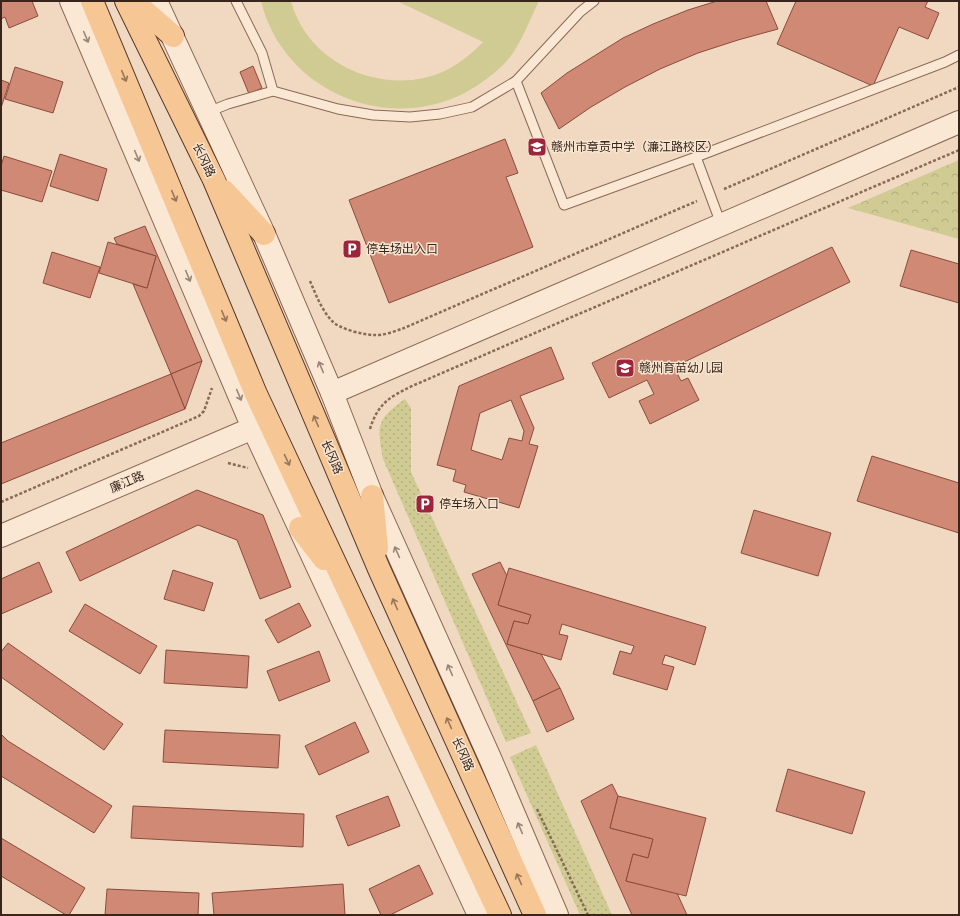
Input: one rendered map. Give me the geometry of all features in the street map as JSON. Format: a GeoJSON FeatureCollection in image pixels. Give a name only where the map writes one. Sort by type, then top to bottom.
{"type":"FeatureCollection","features":[{"type":"Feature","properties":{"kind":"main road"},"geometry":{"type":"LineString","coordinates":[[92,1],[256,394],[500,915]]}},
{"type":"Feature","properties":{"kind":"main road","name":"长冈路"},"geometry":{"type":"LineString","coordinates":[[126,1],[214,180],[379,569],[535,915]]}},
{"type":"Feature","properties":{"kind":"main road"},"geometry":{"type":"LineString","coordinates":[[133,1],[173,36]]}},
{"type":"Feature","properties":{"kind":"main road"},"geometry":{"type":"LineString","coordinates":[[214,180],[264,234]]}},
{"type":"Feature","properties":{"kind":"main road"},"geometry":{"type":"LineString","coordinates":[[372,496],[379,569]]}},
{"type":"Feature","properties":{"kind":"main road"},"geometry":{"type":"LineString","coordinates":[[300,528],[350,594]]}},
{"type":"Feature","properties":{"kind":"street"},"geometry":{"type":"LineString","coordinates":[[70,1],[253,428],[479,915]]}},
{"type":"Feature","properties":{"kind":"street"},"geometry":{"type":"LineString","coordinates":[[156,1],[264,234],[332,393],[372,496],[490,758],[557,915]]}},
{"type":"Feature","properties":{"kind":"street"},"geometry":{"type":"LineString","coordinates":[[332,393],[959,122]]}},
{"type":"Feature","properties":{"kind":"street","name":"廉江路"},"geometry":{"type":"LineString","coordinates":[[1,536],[253,428]]}},
{"type":"Feature","properties":{"kind":"lane"},"geometry":{"type":"LineString","coordinates":[[236,1],[262,53],[273,91]]}},
{"type":"Feature","properties":{"kind":"lane"},"geometry":{"type":"LineString","coordinates":[[208,112],[228,104],[273,91],[338,109],[373,115],[410,117],[440,114],[472,107],[516,82],[580,12],[594,1]]}},
{"type":"Feature","properties":{"kind":"lane"},"geometry":{"type":"LineString","coordinates":[[516,82],[564,205],[696,157],[945,62],[959,54]]}},
{"type":"Feature","properties":{"kind":"lane"},"geometry":{"type":"LineString","coordinates":[[696,157],[721,224]]}},
{"type":"Feature","properties":{"kind":"path"},"geometry":{"type":"LineString","coordinates":[[308,278],[325,312],[334,323],[360,333],[374,336],[385,334],[959,87]]}},
{"type":"Feature","properties":{"kind":"path"},"geometry":{"type":"LineString","coordinates":[[370,436],[374,416],[388,398],[412,386],[959,150]]}},
{"type":"Feature","properties":{"kind":"path"},"geometry":{"type":"LineString","coordinates":[[1,502],[199,416],[209,402],[213,386]]}},
{"type":"Feature","properties":{"kind":"path"},"geometry":{"type":"LineString","coordinates":[[224,464],[229,462],[252,470]]}},
{"type":"Feature","properties":{"kind":"path"},"geometry":{"type":"LineString","coordinates":[[537,807],[588,915]]}},
{"type":"Feature","properties":{"kind":"green space"},"geometry":{"type":"Polygon","coordinates":[[[261,1],[291,1],[299,21],[310,39],[325,54],[342,65],[361,74],[382,79],[403,80],[424,78],[441,73],[463,60],[483,42],[397,1],[539,1],[524,34],[513,53],[500,68],[485,80],[453,98],[420,107],[385,108],[352,100],[321,85],[295,63],[274,35],[261,1]]]}},
{"type":"Feature","properties":{"kind":"green space"},"geometry":{"type":"Polygon","coordinates":[[[959,160],[959,239],[848,208],[959,160]]]}},
{"type":"Feature","properties":{"kind":"green space"},"geometry":{"type":"Polygon","coordinates":[[[405,399],[411,408],[411,472],[531,733],[506,742],[383,459],[380,438],[381,424],[388,412],[405,399]]]}},
{"type":"Feature","properties":{"kind":"green space"},"geometry":{"type":"Polygon","coordinates":[[[536,745],[612,915],[580,915],[510,757],[536,745]]]}},
{"type":"Feature","properties":{"kind":"building"},"geometry":{"type":"Polygon","coordinates":[[[1,1],[32,1],[38,16],[9,28],[5,17],[1,19],[1,1]]]}},
{"type":"Feature","properties":{"kind":"building"},"geometry":{"type":"Polygon","coordinates":[[[717,1],[766,1],[778,29],[698,53],[660,69],[591,107],[559,129],[541,93],[567,73],[623,38],[688,10],[717,1]]]}},
{"type":"Feature","properties":{"kind":"building"},"geometry":{"type":"Polygon","coordinates":[[[796,1],[928,1],[925,7],[939,13],[928,39],[899,27],[873,86],[777,44],[796,1]]]}},
{"type":"Feature","properties":{"kind":"building"},"geometry":{"type":"Polygon","coordinates":[[[253,66],[262,88],[249,94],[240,72],[253,66]]]}},
{"type":"Feature","properties":{"kind":"building"},"geometry":{"type":"Polygon","coordinates":[[[15,67],[63,82],[53,113],[5,99],[15,67]]]}},
{"type":"Feature","properties":{"kind":"building"},"geometry":{"type":"Polygon","coordinates":[[[1,80],[9,83],[1,108],[1,80]]]}},
{"type":"Feature","properties":{"kind":"building"},"geometry":{"type":"Polygon","coordinates":[[[505,139],[518,173],[506,177],[533,247],[389,303],[349,200],[505,139]]]}},
{"type":"Feature","properties":{"kind":"building"},"geometry":{"type":"Polygon","coordinates":[[[60,154],[107,169],[98,201],[50,186],[60,154]]]}},
{"type":"Feature","properties":{"kind":"building"},"geometry":{"type":"Polygon","coordinates":[[[4,156],[52,171],[42,202],[1,190],[1,166],[4,156]]]}},
{"type":"Feature","properties":{"kind":"building"},"geometry":{"type":"Polygon","coordinates":[[[145,226],[202,361],[171,374],[133,284],[147,288],[156,256],[117,244],[114,238],[145,226]]]}},
{"type":"Feature","properties":{"kind":"building"},"geometry":{"type":"Polygon","coordinates":[[[108,242],[156,256],[147,288],[99,273],[108,242]]]}},
{"type":"Feature","properties":{"kind":"building"},"geometry":{"type":"Polygon","coordinates":[[[832,247],[850,282],[674,367],[681,381],[688,378],[699,400],[650,424],[639,401],[654,394],[647,380],[609,398],[592,363],[832,247]]]}},
{"type":"Feature","properties":{"kind":"building"},"geometry":{"type":"Polygon","coordinates":[[[911,250],[959,264],[959,303],[900,286],[911,250]]]}},
{"type":"Feature","properties":{"kind":"building"},"geometry":{"type":"Polygon","coordinates":[[[52,252],[100,267],[90,298],[43,283],[52,252]]]}},
{"type":"Feature","properties":{"kind":"building"},"geometry":{"type":"Polygon","coordinates":[[[551,347],[564,379],[520,396],[534,428],[529,444],[538,446],[519,508],[464,492],[466,485],[453,481],[456,470],[437,465],[459,386],[551,347]],[[511,400],[480,413],[471,450],[502,460],[509,438],[522,441],[524,431],[511,400]]]}},
{"type":"Feature","properties":{"kind":"building"},"geometry":{"type":"Polygon","coordinates":[[[202,361],[185,409],[171,374],[202,361]]]}},
{"type":"Feature","properties":{"kind":"building"},"geometry":{"type":"Polygon","coordinates":[[[171,374],[185,409],[1,484],[1,443],[171,374]]]}},
{"type":"Feature","properties":{"kind":"building"},"geometry":{"type":"Polygon","coordinates":[[[872,456],[959,483],[959,533],[857,501],[872,456]]]}},
{"type":"Feature","properties":{"kind":"building"},"geometry":{"type":"Polygon","coordinates":[[[197,490],[263,515],[291,587],[260,599],[237,540],[198,525],[80,581],[66,552],[197,490]]]}},
{"type":"Feature","properties":{"kind":"building"},"geometry":{"type":"Polygon","coordinates":[[[754,510],[831,533],[818,576],[741,553],[754,510]]]}},
{"type":"Feature","properties":{"kind":"building"},"geometry":{"type":"Polygon","coordinates":[[[39,562],[52,592],[1,614],[1,579],[39,562]]]}},
{"type":"Feature","properties":{"kind":"building"},"geometry":{"type":"Polygon","coordinates":[[[500,562],[507,576],[498,605],[531,615],[528,624],[514,621],[507,644],[541,654],[560,688],[533,701],[472,574],[500,562]]]}},
{"type":"Feature","properties":{"kind":"building"},"geometry":{"type":"Polygon","coordinates":[[[509,568],[706,627],[695,665],[665,655],[662,664],[674,667],[667,690],[613,674],[620,651],[631,654],[634,646],[562,624],[559,634],[568,636],[561,660],[507,644],[514,621],[528,624],[531,615],[498,605],[509,568]]]}},
{"type":"Feature","properties":{"kind":"building"},"geometry":{"type":"Polygon","coordinates":[[[173,570],[213,583],[204,611],[164,599],[173,570]]]}},
{"type":"Feature","properties":{"kind":"building"},"geometry":{"type":"Polygon","coordinates":[[[299,603],[311,626],[278,643],[265,620],[299,603]]]}},
{"type":"Feature","properties":{"kind":"building"},"geometry":{"type":"Polygon","coordinates":[[[85,604],[157,646],[140,674],[69,631],[85,604]]]}},
{"type":"Feature","properties":{"kind":"building"},"geometry":{"type":"Polygon","coordinates":[[[8,643],[123,724],[104,750],[1,677],[1,652],[8,643]]]}},
{"type":"Feature","properties":{"kind":"building"},"geometry":{"type":"Polygon","coordinates":[[[166,650],[249,656],[247,688],[164,683],[166,650]]]}},
{"type":"Feature","properties":{"kind":"building"},"geometry":{"type":"Polygon","coordinates":[[[319,651],[330,681],[279,701],[267,671],[319,651]]]}},
{"type":"Feature","properties":{"kind":"building"},"geometry":{"type":"Polygon","coordinates":[[[560,688],[574,719],[547,732],[533,701],[560,688]]]}},
{"type":"Feature","properties":{"kind":"building"},"geometry":{"type":"Polygon","coordinates":[[[355,722],[369,752],[319,775],[305,746],[355,722]]]}},
{"type":"Feature","properties":{"kind":"building"},"geometry":{"type":"Polygon","coordinates":[[[165,730],[280,735],[278,768],[163,762],[165,730]]]}},
{"type":"Feature","properties":{"kind":"building"},"geometry":{"type":"Polygon","coordinates":[[[1,734],[8,741],[112,806],[94,833],[1,776],[1,734]]]}},
{"type":"Feature","properties":{"kind":"building"},"geometry":{"type":"Polygon","coordinates":[[[788,769],[865,792],[852,834],[776,811],[788,769]]]}},
{"type":"Feature","properties":{"kind":"building"},"geometry":{"type":"Polygon","coordinates":[[[612,784],[618,796],[610,828],[653,839],[648,858],[633,854],[626,881],[677,893],[687,915],[632,915],[581,801],[612,784]]]}},
{"type":"Feature","properties":{"kind":"building"},"geometry":{"type":"Polygon","coordinates":[[[388,796],[400,826],[348,846],[336,816],[388,796]]]}},
{"type":"Feature","properties":{"kind":"building"},"geometry":{"type":"Polygon","coordinates":[[[618,796],[706,818],[686,896],[626,881],[633,854],[648,858],[653,839],[610,828],[618,796]]]}},
{"type":"Feature","properties":{"kind":"building"},"geometry":{"type":"Polygon","coordinates":[[[133,806],[304,814],[303,847],[131,838],[133,806]]]}},
{"type":"Feature","properties":{"kind":"building"},"geometry":{"type":"Polygon","coordinates":[[[1,838],[85,888],[69,915],[66,915],[1,876],[1,838]]]}},
{"type":"Feature","properties":{"kind":"building"},"geometry":{"type":"Polygon","coordinates":[[[419,865],[433,894],[390,915],[381,915],[369,889],[419,865]]]}},
{"type":"Feature","properties":{"kind":"building"},"geometry":{"type":"Polygon","coordinates":[[[343,884],[345,915],[214,915],[212,893],[343,884]]]}},
{"type":"Feature","properties":{"kind":"building"},"geometry":{"type":"Polygon","coordinates":[[[107,889],[199,893],[198,915],[105,915],[107,889]]]}},
{"type":"Feature","properties":{"kind":"place","name":"赣州市章贡中学（濂江路校区）"},"geometry":{"type":"Point","coordinates":[537,147]}},
{"type":"Feature","properties":{"kind":"place","name":"停车场出入口"},"geometry":{"type":"Point","coordinates":[352,249]}},
{"type":"Feature","properties":{"kind":"place","name":"赣州育苗幼儿园"},"geometry":{"type":"Point","coordinates":[625,368]}},
{"type":"Feature","properties":{"kind":"place","name":"停车场入口"},"geometry":{"type":"Point","coordinates":[425,504]}}]}
